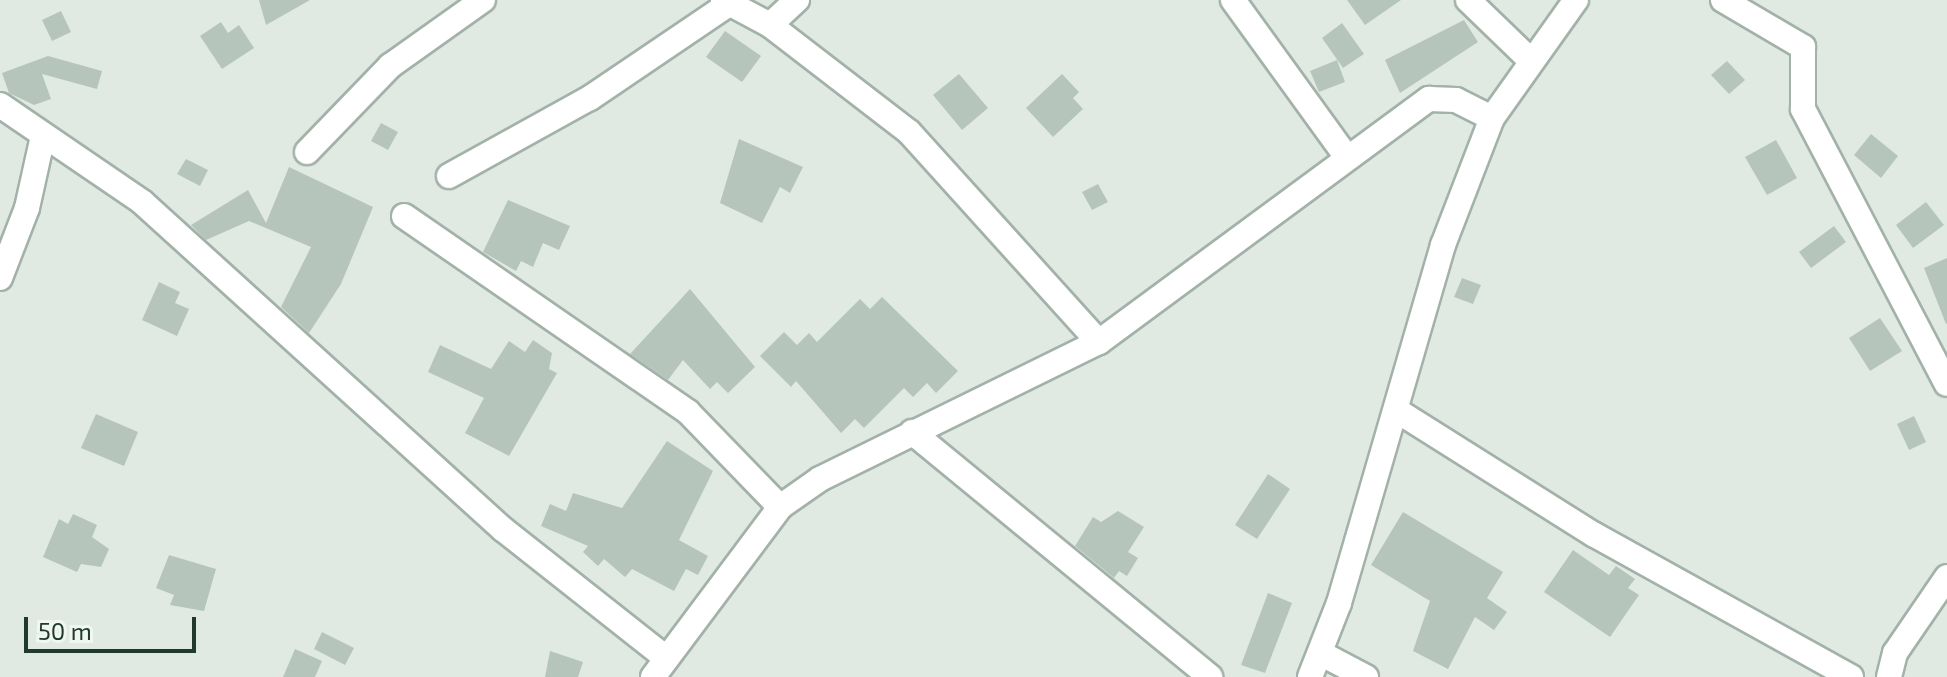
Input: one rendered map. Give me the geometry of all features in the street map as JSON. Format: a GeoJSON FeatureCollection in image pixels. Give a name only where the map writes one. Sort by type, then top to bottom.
{"type":"FeatureCollection","features":[{"type":"Feature","properties":{"kind":"street"},"geometry":{"type":"LineString","coordinates":[[307,152],[390,66],[483,0]]}},
{"type":"Feature","properties":{"kind":"street"},"geometry":{"type":"LineString","coordinates":[[770,25],[797,0]]}},
{"type":"Feature","properties":{"kind":"street"},"geometry":{"type":"LineString","coordinates":[[1233,0],[1346,156]]}},
{"type":"Feature","properties":{"kind":"street"},"geometry":{"type":"LineString","coordinates":[[1468,0],[1529,59]]}},
{"type":"Feature","properties":{"kind":"street"},"geometry":{"type":"LineString","coordinates":[[1310,677],[1396,410],[1443,245],[1492,118],[1529,59],[1576,0]]}},
{"type":"Feature","properties":{"kind":"street"},"geometry":{"type":"LineString","coordinates":[[1723,0],[1803,47],[1803,109],[1947,384]]}},
{"type":"Feature","properties":{"kind":"street"},"geometry":{"type":"LineString","coordinates":[[449,176],[590,98],[726,2],[770,25],[909,132],[1099,342]]}},
{"type":"Feature","properties":{"kind":"street"},"geometry":{"type":"LineString","coordinates":[[0,105],[142,202],[660,667],[780,507],[912,432],[1099,342],[1346,156],[1429,99],[1456,100],[1492,118]]}},
{"type":"Feature","properties":{"kind":"street"},"geometry":{"type":"LineString","coordinates":[[0,278],[27,208],[43,136]]}},
{"type":"Feature","properties":{"kind":"street"},"geometry":{"type":"LineString","coordinates":[[404,216],[688,412],[780,507]]}},
{"type":"Feature","properties":{"kind":"street"},"geometry":{"type":"LineString","coordinates":[[1396,410],[1593,534],[1851,677]]}},
{"type":"Feature","properties":{"kind":"street"},"geometry":{"type":"LineString","coordinates":[[912,432],[1210,677]]}},
{"type":"Feature","properties":{"kind":"street"},"geometry":{"type":"LineString","coordinates":[[1889,677],[1907,631],[1947,577]]}},
{"type":"Feature","properties":{"kind":"street"},"geometry":{"type":"LineString","coordinates":[[1320,653],[1366,677]]}},
{"type":"Feature","properties":{"kind":"building"},"geometry":{"type":"Polygon","coordinates":[[[259,0],[310,0],[266,25],[259,0]]]}},
{"type":"Feature","properties":{"kind":"building"},"geometry":{"type":"Polygon","coordinates":[[[1347,0],[1401,0],[1365,25],[1347,0]]]}},
{"type":"Feature","properties":{"kind":"building"},"geometry":{"type":"Polygon","coordinates":[[[61,11],[71,32],[52,41],[42,20],[61,11]]]}},
{"type":"Feature","properties":{"kind":"building"},"geometry":{"type":"Polygon","coordinates":[[[1464,20],[1478,42],[1400,93],[1385,60],[1464,20]]]}},
{"type":"Feature","properties":{"kind":"building"},"geometry":{"type":"Polygon","coordinates":[[[221,22],[228,33],[239,25],[254,48],[222,69],[200,36],[221,22]]]}},
{"type":"Feature","properties":{"kind":"building"},"geometry":{"type":"Polygon","coordinates":[[[1342,23],[1364,54],[1343,68],[1322,38],[1342,23]]]}},
{"type":"Feature","properties":{"kind":"building"},"geometry":{"type":"Polygon","coordinates":[[[725,31],[761,56],[742,82],[706,57],[725,31]]]}},
{"type":"Feature","properties":{"kind":"building"},"geometry":{"type":"Polygon","coordinates":[[[48,56],[102,71],[97,89],[42,74],[51,99],[34,105],[9,93],[2,73],[48,56]]]}},
{"type":"Feature","properties":{"kind":"building"},"geometry":{"type":"Polygon","coordinates":[[[1337,60],[1345,82],[1319,92],[1310,71],[1337,60]]]}},
{"type":"Feature","properties":{"kind":"building"},"geometry":{"type":"Polygon","coordinates":[[[1727,61],[1745,80],[1729,94],[1711,75],[1727,61]]]}},
{"type":"Feature","properties":{"kind":"building"},"geometry":{"type":"Polygon","coordinates":[[[959,74],[988,108],[962,130],[933,95],[959,74]]]}},
{"type":"Feature","properties":{"kind":"building"},"geometry":{"type":"Polygon","coordinates":[[[1062,74],[1079,92],[1073,98],[1083,109],[1053,137],[1026,108],[1062,74]]]}},
{"type":"Feature","properties":{"kind":"building"},"geometry":{"type":"Polygon","coordinates":[[[381,123],[398,132],[388,150],[371,141],[381,123]]]}},
{"type":"Feature","properties":{"kind":"building"},"geometry":{"type":"Polygon","coordinates":[[[1871,134],[1898,156],[1881,178],[1854,155],[1871,134]]]}},
{"type":"Feature","properties":{"kind":"building"},"geometry":{"type":"Polygon","coordinates":[[[739,139],[803,167],[790,193],[780,187],[762,223],[720,203],[739,139]]]}},
{"type":"Feature","properties":{"kind":"building"},"geometry":{"type":"Polygon","coordinates":[[[1776,140],[1797,178],[1767,195],[1745,157],[1776,140]]]}},
{"type":"Feature","properties":{"kind":"building"},"geometry":{"type":"Polygon","coordinates":[[[186,159],[208,170],[200,186],[177,174],[186,159]]]}},
{"type":"Feature","properties":{"kind":"building"},"geometry":{"type":"Polygon","coordinates":[[[289,167],[373,207],[341,284],[309,333],[281,307],[311,247],[249,221],[206,240],[191,225],[248,190],[266,223],[289,167]]]}},
{"type":"Feature","properties":{"kind":"building"},"geometry":{"type":"Polygon","coordinates":[[[1098,184],[1108,202],[1092,210],[1082,192],[1098,184]]]}},
{"type":"Feature","properties":{"kind":"building"},"geometry":{"type":"Polygon","coordinates":[[[508,200],[570,226],[559,250],[543,243],[533,267],[521,261],[516,271],[483,252],[508,200]]]}},
{"type":"Feature","properties":{"kind":"building"},"geometry":{"type":"Polygon","coordinates":[[[1926,202],[1944,225],[1913,248],[1896,225],[1926,202]]]}},
{"type":"Feature","properties":{"kind":"building"},"geometry":{"type":"Polygon","coordinates":[[[1834,226],[1846,242],[1811,268],[1799,252],[1834,226]]]}},
{"type":"Feature","properties":{"kind":"building"},"geometry":{"type":"Polygon","coordinates":[[[1947,258],[1947,323],[1946,324],[1924,268],[1947,258]]]}},
{"type":"Feature","properties":{"kind":"building"},"geometry":{"type":"Polygon","coordinates":[[[1462,278],[1481,285],[1473,304],[1454,297],[1462,278]]]}},
{"type":"Feature","properties":{"kind":"building"},"geometry":{"type":"Polygon","coordinates":[[[159,282],[180,292],[175,303],[189,309],[177,336],[142,320],[159,282]]]}},
{"type":"Feature","properties":{"kind":"building"},"geometry":{"type":"Polygon","coordinates":[[[690,289],[755,367],[728,393],[717,382],[710,389],[683,360],[668,380],[630,354],[690,289]]]}},
{"type":"Feature","properties":{"kind":"building"},"geometry":{"type":"Polygon","coordinates":[[[882,297],[958,371],[936,393],[927,383],[913,397],[904,388],[864,428],[855,419],[841,433],[796,381],[791,387],[760,356],[784,332],[797,345],[809,333],[817,342],[860,299],[870,309],[882,297]]]}},
{"type":"Feature","properties":{"kind":"building"},"geometry":{"type":"Polygon","coordinates":[[[1880,318],[1902,351],[1870,371],[1849,338],[1880,318]]]}},
{"type":"Feature","properties":{"kind":"building"},"geometry":{"type":"Polygon","coordinates":[[[533,340],[552,353],[549,369],[557,373],[509,456],[465,433],[484,398],[428,372],[440,345],[491,369],[509,341],[525,352],[533,340]]]}},
{"type":"Feature","properties":{"kind":"building"},"geometry":{"type":"Polygon","coordinates":[[[96,414],[138,432],[124,466],[81,448],[96,414]]]}},
{"type":"Feature","properties":{"kind":"building"},"geometry":{"type":"Polygon","coordinates":[[[1914,416],[1926,442],[1909,450],[1897,424],[1914,416]]]}},
{"type":"Feature","properties":{"kind":"building"},"geometry":{"type":"Polygon","coordinates":[[[667,441],[713,471],[679,540],[708,556],[698,575],[686,569],[674,591],[632,569],[625,577],[604,559],[598,566],[583,552],[588,546],[541,526],[550,504],[566,511],[573,493],[622,508],[667,441]]]}},
{"type":"Feature","properties":{"kind":"building"},"geometry":{"type":"Polygon","coordinates":[[[1268,474],[1290,489],[1257,539],[1235,525],[1268,474]]]}},
{"type":"Feature","properties":{"kind":"building"},"geometry":{"type":"Polygon","coordinates":[[[1118,511],[1144,527],[1128,552],[1138,558],[1127,576],[1119,571],[1114,578],[1075,546],[1093,517],[1101,522],[1118,511]]]}},
{"type":"Feature","properties":{"kind":"building"},"geometry":{"type":"Polygon","coordinates":[[[1403,512],[1503,572],[1487,598],[1507,612],[1494,630],[1475,617],[1448,669],[1413,651],[1430,601],[1371,565],[1403,512]]]}},
{"type":"Feature","properties":{"kind":"building"},"geometry":{"type":"Polygon","coordinates":[[[73,514],[97,525],[92,537],[109,549],[101,567],[81,564],[77,572],[43,557],[59,519],[68,524],[73,514]]]}},
{"type":"Feature","properties":{"kind":"building"},"geometry":{"type":"Polygon","coordinates":[[[1573,550],[1609,575],[1616,566],[1635,579],[1628,588],[1639,595],[1610,637],[1544,592],[1573,550]]]}},
{"type":"Feature","properties":{"kind":"building"},"geometry":{"type":"Polygon","coordinates":[[[169,555],[216,569],[204,611],[170,605],[174,595],[156,588],[169,555]]]}},
{"type":"Feature","properties":{"kind":"building"},"geometry":{"type":"Polygon","coordinates":[[[1268,593],[1292,603],[1265,673],[1241,665],[1268,593]]]}},
{"type":"Feature","properties":{"kind":"building"},"geometry":{"type":"Polygon","coordinates":[[[322,632],[354,648],[345,665],[314,649],[322,632]]]}},
{"type":"Feature","properties":{"kind":"building"},"geometry":{"type":"Polygon","coordinates":[[[295,649],[322,661],[315,677],[283,677],[295,649]]]}},
{"type":"Feature","properties":{"kind":"building"},"geometry":{"type":"Polygon","coordinates":[[[550,651],[583,662],[578,677],[545,677],[550,651]]]}}]}
